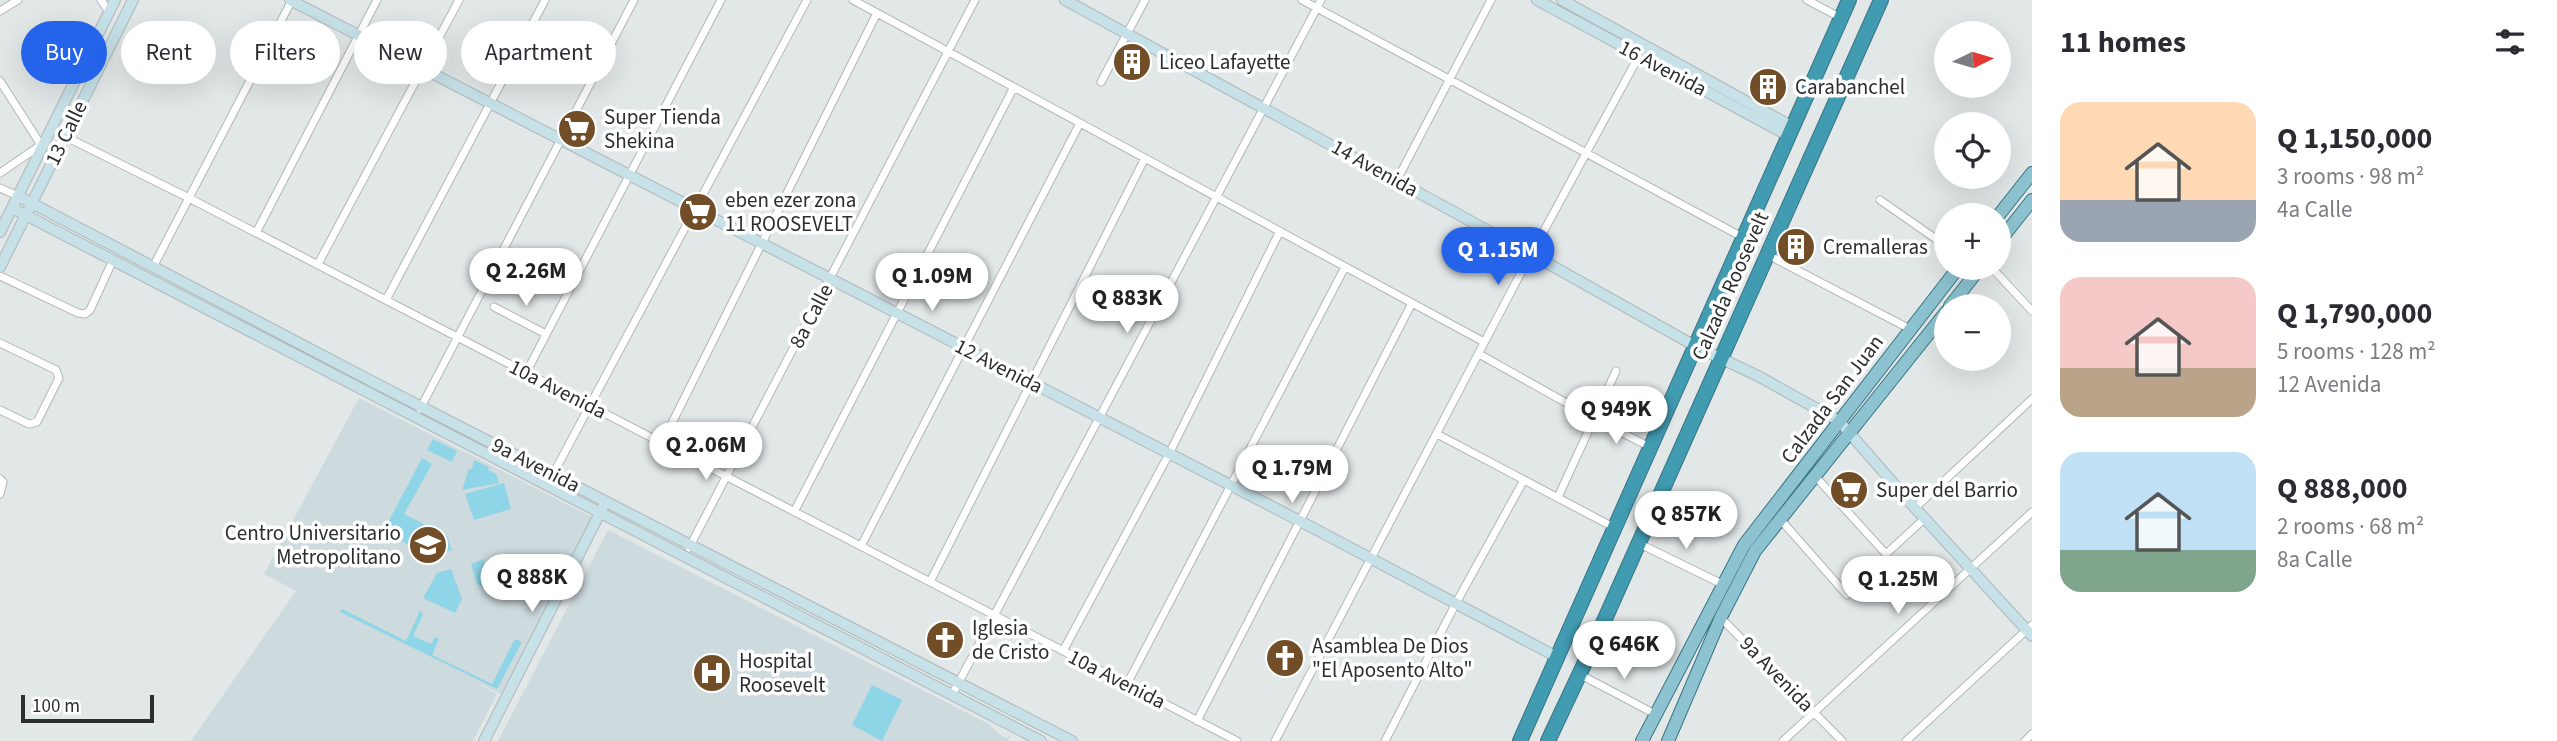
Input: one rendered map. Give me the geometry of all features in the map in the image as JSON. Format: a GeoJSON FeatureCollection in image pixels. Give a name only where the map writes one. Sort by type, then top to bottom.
{"type":"FeatureCollection","features":[{"type":"Feature","properties":{"kind":"highway","name":"Calzada Roosevelt"},"geometry":{"type":"LineString","coordinates":[[1520,741],[1849,0]]}},
{"type":"Feature","properties":{"kind":"highway","name":"Calzada Roosevelt"},"geometry":{"type":"LineString","coordinates":[[1548,741],[1881,0]]}},
{"type":"Feature","properties":{"kind":"main road","name":"13 Calle"},"geometry":{"type":"LineString","coordinates":[[0,232],[115,0]]}},
{"type":"Feature","properties":{"kind":"main road","name":"13 Calle"},"geometry":{"type":"LineString","coordinates":[[0,267],[133,0]]}},
{"type":"Feature","properties":{"kind":"main road","name":"12 Avenida"},"geometry":{"type":"LineString","coordinates":[[291,0],[354,32]]}},
{"type":"Feature","properties":{"kind":"main road","name":"14 Avenida"},"geometry":{"type":"LineString","coordinates":[[1065,0],[1695,346],[1721,357]]}},
{"type":"Feature","properties":{"kind":"main road","name":"16 Avenida"},"geometry":{"type":"LineString","coordinates":[[1537,0],[1642,50],[1791,131]]}},
{"type":"Feature","properties":{"kind":"main road","name":"16 Avenida"},"geometry":{"type":"LineString","coordinates":[[1562,0],[1642,50]]}},
{"type":"Feature","properties":{"kind":"main road","name":"12 Avenida"},"geometry":{"type":"LineString","coordinates":[[447,81],[1300,521],[1557,657]]}},
{"type":"Feature","properties":{"kind":"main road"},"geometry":{"type":"LineString","coordinates":[[2008,203],[2032,173]]}},
{"type":"Feature","properties":{"kind":"main road","name":"9a Avenida"},"geometry":{"type":"LineString","coordinates":[[18,196],[1072,741]]}},
{"type":"Feature","properties":{"kind":"main road"},"geometry":{"type":"LineString","coordinates":[[2011,227],[2032,200]]}},
{"type":"Feature","properties":{"kind":"main road","name":"9a Avenida"},"geometry":{"type":"LineString","coordinates":[[12,208],[1041,741]]}},
{"type":"Feature","properties":{"kind":"main road","name":"Calzada San Juan"},"geometry":{"type":"LineString","coordinates":[[1642,741],[1744,545],[1949,280]]}},
{"type":"Feature","properties":{"kind":"main road"},"geometry":{"type":"LineString","coordinates":[[1959,294],[1971,280]]}},
{"type":"Feature","properties":{"kind":"main road","name":"Calzada San Juan"},"geometry":{"type":"LineString","coordinates":[[1668,741],[1721,617],[1755,551],[1934,327]]}},
{"type":"Feature","properties":{"kind":"main road"},"geometry":{"type":"LineString","coordinates":[[1721,357],[1839,421],[1924,519],[2030,631]]}},
{"type":"Feature","properties":{"kind":"main road"},"geometry":{"type":"LineString","coordinates":[[373,396],[379,385]]}},
{"type":"Feature","properties":{"kind":"main road"},"geometry":{"type":"LineString","coordinates":[[484,741],[606,501]]}},
{"type":"Feature","properties":{"kind":"street"},"geometry":{"type":"LineString","coordinates":[[0,11],[18,0]]}},
{"type":"Feature","properties":{"kind":"street"},"geometry":{"type":"LineString","coordinates":[[102,0],[109,12]]}},
{"type":"Feature","properties":{"kind":"street"},"geometry":{"type":"LineString","coordinates":[[153,267],[291,0]]}},
{"type":"Feature","properties":{"kind":"street"},"geometry":{"type":"LineString","coordinates":[[366,21],[377,0]]}},
{"type":"Feature","properties":{"kind":"street"},"geometry":{"type":"LineString","coordinates":[[447,22],[459,0]]}},
{"type":"Feature","properties":{"kind":"street"},"geometry":{"type":"LineString","coordinates":[[386,300],[545,0]]}},
{"type":"Feature","properties":{"kind":"street"},"geometry":{"type":"LineString","coordinates":[[416,418],[634,0]]}},
{"type":"Feature","properties":{"kind":"street"},"geometry":{"type":"LineString","coordinates":[[526,373],[721,0]]}},
{"type":"Feature","properties":{"kind":"street"},"geometry":{"type":"LineString","coordinates":[[547,485],[807,0]]}},
{"type":"Feature","properties":{"kind":"street"},"geometry":{"type":"LineString","coordinates":[[853,0],[1484,342]]}},
{"type":"Feature","properties":{"kind":"street","name":"8a Calle"},"geometry":{"type":"LineString","coordinates":[[684,556],[975,0]]}},
{"type":"Feature","properties":{"kind":"street"},"geometry":{"type":"LineString","coordinates":[[1101,82],[1145,0]]}},
{"type":"Feature","properties":{"kind":"street"},"geometry":{"type":"LineString","coordinates":[[1302,0],[1319,4],[1450,80],[1744,238]]}},
{"type":"Feature","properties":{"kind":"street"},"geometry":{"type":"LineString","coordinates":[[1397,180],[1491,0]]}},
{"type":"Feature","properties":{"kind":"street"},"geometry":{"type":"LineString","coordinates":[[1807,0],[1841,19]]}},
{"type":"Feature","properties":{"kind":"street"},"geometry":{"type":"LineString","coordinates":[[953,695],[1319,4]]}},
{"type":"Feature","properties":{"kind":"street"},"geometry":{"type":"LineString","coordinates":[[662,443],[877,13]]}},
{"type":"Feature","properties":{"kind":"street"},"geometry":{"type":"LineString","coordinates":[[256,233],[354,45]]}},
{"type":"Feature","properties":{"kind":"street"},"geometry":{"type":"LineString","coordinates":[[1275,741],[1484,342],[1642,50]]}},
{"type":"Feature","properties":{"kind":"street"},"geometry":{"type":"LineString","coordinates":[[0,81],[41,145],[0,173]]}},
{"type":"Feature","properties":{"kind":"street"},"geometry":{"type":"LineString","coordinates":[[318,264],[414,84]]}},
{"type":"Feature","properties":{"kind":"street"},"geometry":{"type":"LineString","coordinates":[[794,512],[1014,87]]}},
{"type":"Feature","properties":{"kind":"street"},"geometry":{"type":"LineString","coordinates":[[861,546],[1080,123]]}},
{"type":"Feature","properties":{"kind":"street","name":"10a Avenida"},"geometry":{"type":"LineString","coordinates":[[64,136],[318,264],[1237,741]]}},
{"type":"Feature","properties":{"kind":"street"},"geometry":{"type":"LineString","coordinates":[[930,582],[1145,158]]}},
{"type":"Feature","properties":{"kind":"street","name":"9a Avenida"},"geometry":{"type":"LineString","coordinates":[[0,188],[18,196]]}},
{"type":"Feature","properties":{"kind":"street"},"geometry":{"type":"LineString","coordinates":[[1880,200],[1934,238]]}},
{"type":"Feature","properties":{"kind":"street"},"geometry":{"type":"LineString","coordinates":[[1063,651],[1170,454],[1280,231]]}},
{"type":"Feature","properties":{"kind":"street"},"geometry":{"type":"LineString","coordinates":[[1768,255],[1910,329]]}},
{"type":"Feature","properties":{"kind":"street"},"geometry":{"type":"LineString","coordinates":[[0,276],[85,314],[90,310],[113,260]]}},
{"type":"Feature","properties":{"kind":"street"},"geometry":{"type":"LineString","coordinates":[[1127,684],[1345,267]]}},
{"type":"Feature","properties":{"kind":"street"},"geometry":{"type":"LineString","coordinates":[[2003,280],[2032,311]]}},
{"type":"Feature","properties":{"kind":"street"},"geometry":{"type":"LineString","coordinates":[[1197,720],[1412,303]]}},
{"type":"Feature","properties":{"kind":"street"},"geometry":{"type":"LineString","coordinates":[[494,307],[546,334]]}},
{"type":"Feature","properties":{"kind":"street"},"geometry":{"type":"LineString","coordinates":[[0,343],[56,370],[58,374],[42,411],[33,424],[0,410]]}},
{"type":"Feature","properties":{"kind":"street"},"geometry":{"type":"LineString","coordinates":[[1479,354],[1650,447]]}},
{"type":"Feature","properties":{"kind":"street"},"geometry":{"type":"LineString","coordinates":[[1558,497],[1616,371]]}},
{"type":"Feature","properties":{"kind":"street"},"geometry":{"type":"LineString","coordinates":[[1915,508],[2032,399]]}},
{"type":"Feature","properties":{"kind":"street"},"geometry":{"type":"LineString","coordinates":[[1437,434],[1615,528]]}},
{"type":"Feature","properties":{"kind":"street"},"geometry":{"type":"LineString","coordinates":[[1815,476],[1886,554],[1924,519]]}},
{"type":"Feature","properties":{"kind":"street"},"geometry":{"type":"LineString","coordinates":[[0,494],[2,480]]}},
{"type":"Feature","properties":{"kind":"street"},"geometry":{"type":"LineString","coordinates":[[1385,741],[1456,603],[1524,480]]}},
{"type":"Feature","properties":{"kind":"street"},"geometry":{"type":"LineString","coordinates":[[1783,741],[2032,512]]}},
{"type":"Feature","properties":{"kind":"street"},"geometry":{"type":"LineString","coordinates":[[1780,519],[1847,595]]}},
{"type":"Feature","properties":{"kind":"street"},"geometry":{"type":"LineString","coordinates":[[1638,543],[1723,584]]}},
{"type":"Feature","properties":{"kind":"street","name":"9a Avenida"},"geometry":{"type":"LineString","coordinates":[[1708,612],[1721,617],[1842,741]]}},
{"type":"Feature","properties":{"kind":"street"},"geometry":{"type":"LineString","coordinates":[[1906,741],[2030,631]]}},
{"type":"Feature","properties":{"kind":"street"},"geometry":{"type":"LineString","coordinates":[[1579,674],[1655,714]]}},
{"type":"Feature","properties":{"kind":"street"},"geometry":{"type":"LineString","coordinates":[[2025,741],[2032,734]]}},
{"type":"Feature","properties":{"kind":"shaded area","name":"Centro Universitario Metropolitano"},"geometry":{"type":"Polygon","coordinates":[[[359,398],[592,517],[501,694],[473,681],[497,694],[473,741],[191,741],[296,591],[264,574],[359,398]]]}},
{"type":"Feature","properties":{"kind":"shaded area"},"geometry":{"type":"Polygon","coordinates":[[[433,439],[457,451],[452,462],[427,450],[433,439]]]}},
{"type":"Feature","properties":{"kind":"shaded area"},"geometry":{"type":"Polygon","coordinates":[[[422,458],[432,464],[404,514],[447,536],[452,550],[434,557],[383,532],[422,458]]]}},
{"type":"Feature","properties":{"kind":"shaded area"},"geometry":{"type":"Polygon","coordinates":[[[474,460],[489,467],[488,470],[496,474],[499,483],[462,490],[474,460]]]}},
{"type":"Feature","properties":{"kind":"shaded area"},"geometry":{"type":"Polygon","coordinates":[[[504,483],[511,509],[474,520],[465,494],[504,483]]]}},
{"type":"Feature","properties":{"kind":"shaded area","name":"Hospital Roosevelt"},"geometry":{"type":"Polygon","coordinates":[[[608,530],[987,723],[1005,738],[1011,735],[1008,741],[498,741],[608,530]]]}},
{"type":"Feature","properties":{"kind":"shaded area"},"geometry":{"type":"Polygon","coordinates":[[[483,559],[493,588],[487,590],[477,584],[471,564],[483,559]]]}},
{"type":"Feature","properties":{"kind":"shaded area"},"geometry":{"type":"Polygon","coordinates":[[[451,569],[462,599],[455,613],[423,598],[437,573],[451,569]]]}},
{"type":"Feature","properties":{"kind":"shaded area"},"geometry":{"type":"Polygon","coordinates":[[[342,609],[406,641],[420,611],[423,614],[413,636],[431,644],[435,637],[439,639],[432,655],[492,684],[515,639],[522,642],[497,689],[340,612],[342,609]]]}},
{"type":"Feature","properties":{"kind":"shaded area"},"geometry":{"type":"Polygon","coordinates":[[[872,685],[902,700],[882,741],[852,725],[872,685]]]}},
{"type":"Feature","properties":{"kind":"place","name":"Liceo Lafayette"},"geometry":{"type":"Point","coordinates":[1132,62]}},
{"type":"Feature","properties":{"kind":"place","name":"Carabanchel"},"geometry":{"type":"Point","coordinates":[1768,87]}},
{"type":"Feature","properties":{"kind":"place","name":"Super Tienda Shekina"},"geometry":{"type":"Point","coordinates":[577,129]}},
{"type":"Feature","properties":{"kind":"place","name":"eben ezer zona 11 ROOSEVELT"},"geometry":{"type":"Point","coordinates":[698,212]}},
{"type":"Feature","properties":{"kind":"place","name":"Cremalleras"},"geometry":{"type":"Point","coordinates":[1796,247]}},
{"type":"Feature","properties":{"kind":"place","name":"Super del Barrio"},"geometry":{"type":"Point","coordinates":[1849,490]}},
{"type":"Feature","properties":{"kind":"place","name":"Centro Universitario Metropolitano"},"geometry":{"type":"Point","coordinates":[428,545]}},
{"type":"Feature","properties":{"kind":"place","name":"Iglesia de Cristo"},"geometry":{"type":"Point","coordinates":[945,640]}},
{"type":"Feature","properties":{"kind":"place","name":"Asamblea De Dios \"El Aposento Alto\""},"geometry":{"type":"Point","coordinates":[1285,658]}},
{"type":"Feature","properties":{"kind":"place","name":"Hospital Roosevelt"},"geometry":{"type":"Point","coordinates":[712,673]}}]}
